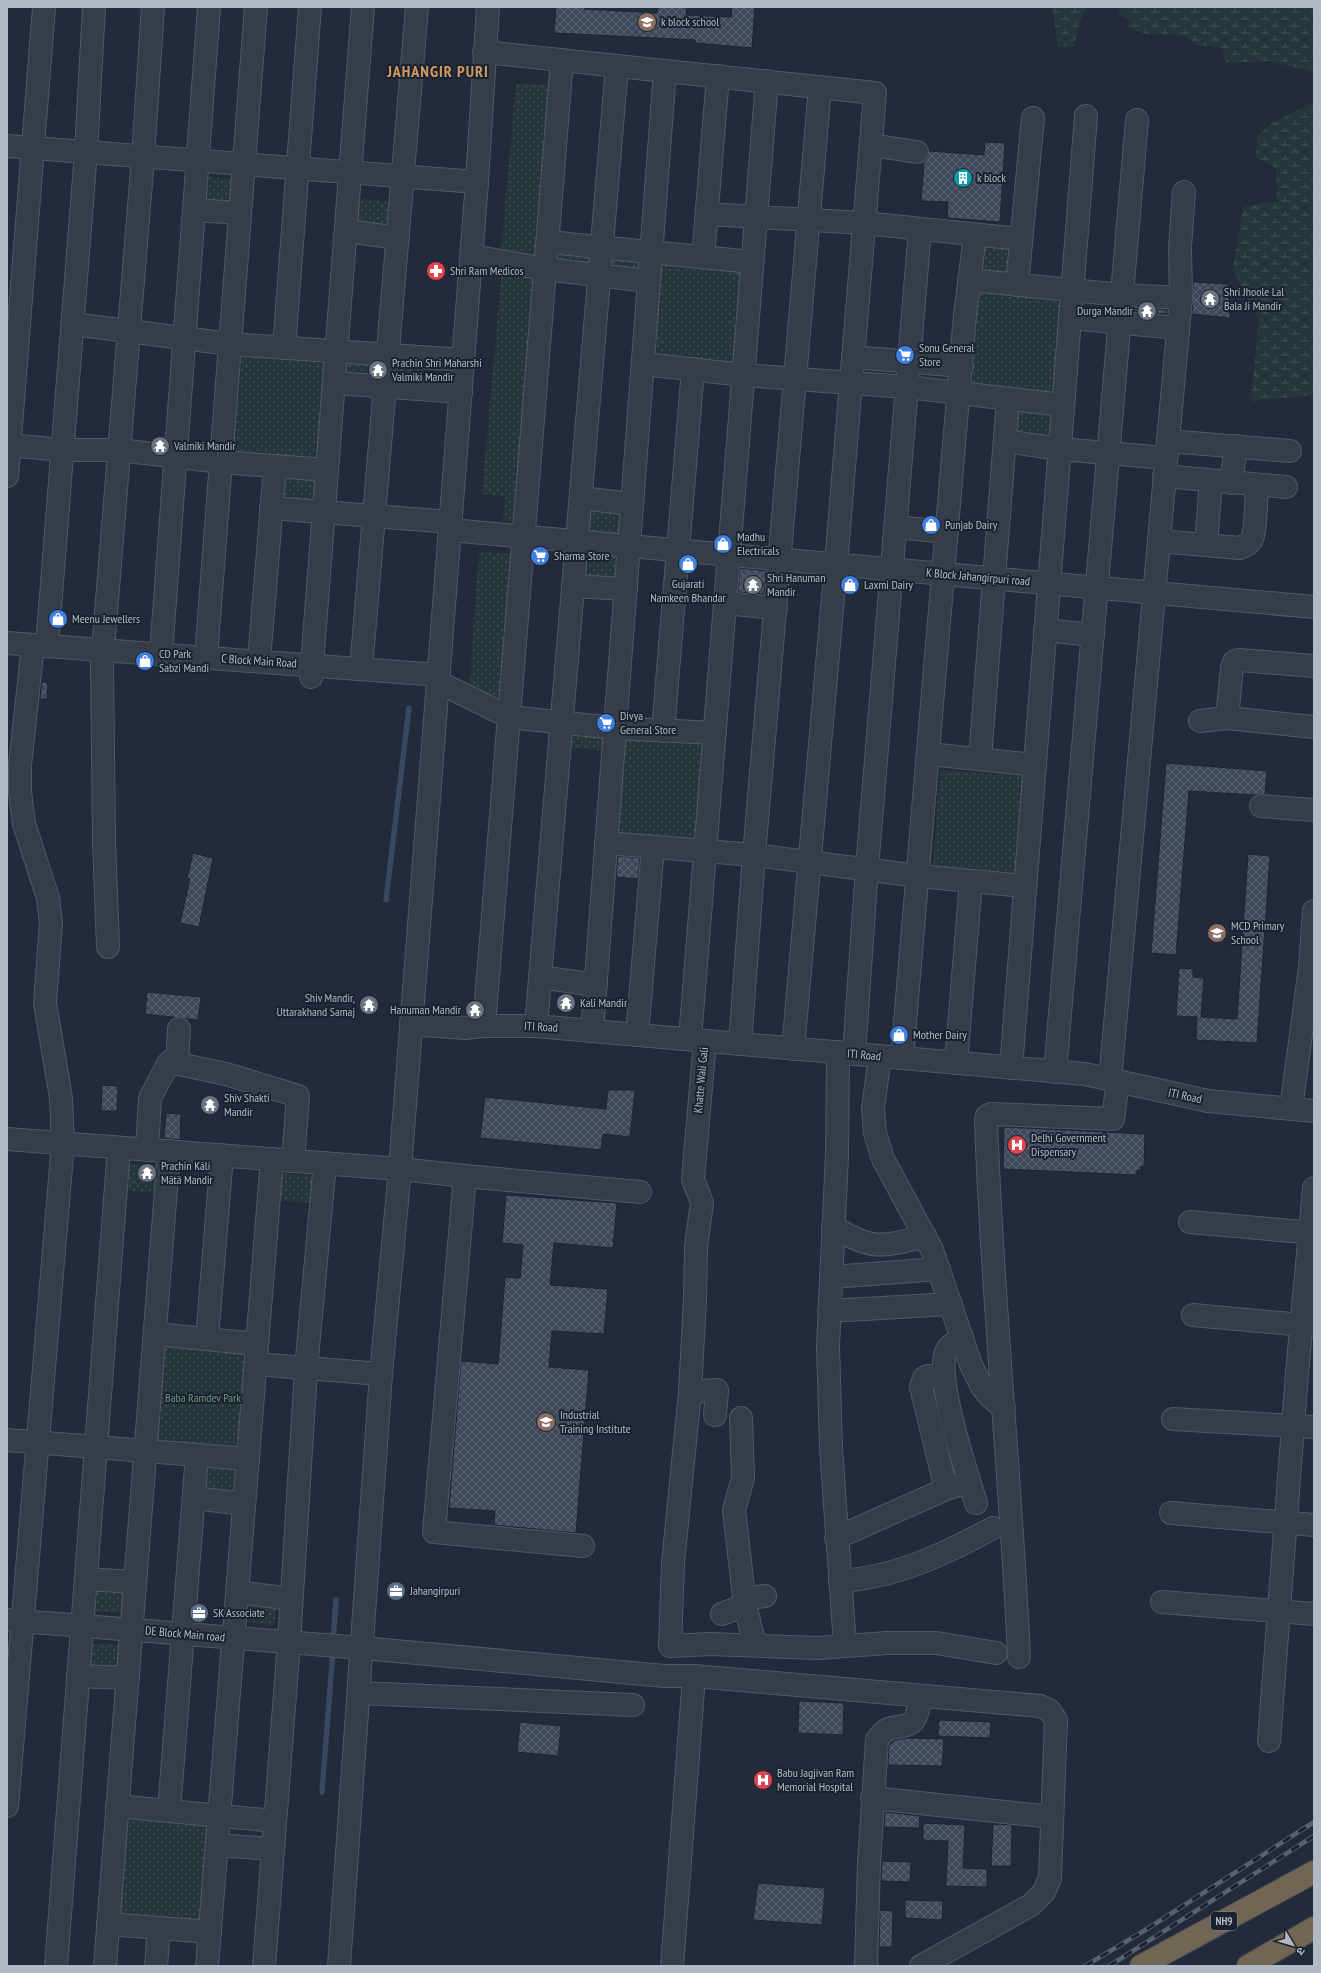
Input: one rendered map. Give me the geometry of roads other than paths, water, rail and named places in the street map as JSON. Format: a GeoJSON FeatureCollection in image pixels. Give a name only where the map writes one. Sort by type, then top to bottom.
{"type":"FeatureCollection","features":[{"type":"Feature","properties":{"kind":"highway","name":"NH9"},"geometry":{"type":"LineString","coordinates":[[1141,1966],[1311,1872]]}},
{"type":"Feature","properties":{"kind":"highway"},"geometry":{"type":"LineString","coordinates":[[1248,1966],[1314,1928]]}},
{"type":"Feature","properties":{"kind":"street"},"geometry":{"type":"LineString","coordinates":[[7,476],[13,331],[33,148],[44,7]]}},
{"type":"Feature","properties":{"kind":"street"},"geometry":{"type":"LineString","coordinates":[[7,1806],[15,1620],[37,1443],[63,1143],[61,1098],[45,1003],[51,922],[48,898],[24,824],[20,792],[20,765],[63,450],[86,152],[94,7]]}},
{"type":"Feature","properties":{"kind":"street"},"geometry":{"type":"LineString","coordinates":[[108,947],[104,840],[102,656],[143,157],[153,7]]}},
{"type":"Feature","properties":{"kind":"street"},"geometry":{"type":"LineString","coordinates":[[160,654],[209,7]]}},
{"type":"Feature","properties":{"kind":"street"},"geometry":{"type":"LineString","coordinates":[[206,657],[256,7]]}},
{"type":"Feature","properties":{"kind":"street"},"geometry":{"type":"LineString","coordinates":[[284,348],[310,7]]}},
{"type":"Feature","properties":{"kind":"street"},"geometry":{"type":"LineString","coordinates":[[312,671],[363,7]]}},
{"type":"Feature","properties":{"kind":"street"},"geometry":{"type":"LineString","coordinates":[[361,669],[417,7]]}},
{"type":"Feature","properties":{"kind":"street"},"geometry":{"type":"LineString","coordinates":[[339,1966],[381,1374],[400,1169],[472,256],[488,7]]}},
{"type":"Feature","properties":{"kind":"street"},"geometry":{"type":"LineString","coordinates":[[484,52],[875,93],[811,862],[793,1049]]}},
{"type":"Feature","properties":{"kind":"street"},"geometry":{"type":"LineString","coordinates":[[484,1026],[562,60]]}},
{"type":"Feature","properties":{"kind":"street"},"geometry":{"type":"LineString","coordinates":[[536,1026],[618,66]]}},
{"type":"Feature","properties":{"kind":"street"},"geometry":{"type":"LineString","coordinates":[[592,1031],[665,71]]}},
{"type":"Feature","properties":{"kind":"street"},"geometry":{"type":"LineString","coordinates":[[703,256],[718,76]]}},
{"type":"Feature","properties":{"kind":"street","name":"Khatte Wali Gali"},"geometry":{"type":"LineString","coordinates":[[755,1645],[709,1640],[670,1646],[673,1563],[690,1392],[695,1300],[696,1246],[702,1203],[693,1179],[698,1120],[698,1040],[706,851],[767,81]]}},
{"type":"Feature","properties":{"kind":"street"},"geometry":{"type":"LineString","coordinates":[[740,1044],[754,855],[781,560],[820,87]]}},
{"type":"Feature","properties":{"kind":"street"},"geometry":{"type":"LineString","coordinates":[[1011,1068],[1086,116]]}},
{"type":"Feature","properties":{"kind":"street"},"geometry":{"type":"LineString","coordinates":[[1017,285],[1033,118]]}},
{"type":"Feature","properties":{"kind":"street"},"geometry":{"type":"LineString","coordinates":[[1055,1072],[1137,120]]}},
{"type":"Feature","properties":{"kind":"street"},"geometry":{"type":"LineString","coordinates":[[871,145],[918,152]]}},
{"type":"Feature","properties":{"kind":"street"},"geometry":{"type":"LineString","coordinates":[[7,146],[477,182]]}},
{"type":"Feature","properties":{"kind":"street"},"geometry":{"type":"LineString","coordinates":[[1019,1657],[1014,1540],[988,1192],[987,1116],[991,1114],[1113,1119],[1114,1080],[1166,458],[1181,298],[1180,247],[1184,192]]}},
{"type":"Feature","properties":{"kind":"street"},"geometry":{"type":"LineString","coordinates":[[194,210],[240,213]]}},
{"type":"Feature","properties":{"kind":"street"},"geometry":{"type":"LineString","coordinates":[[706,214],[864,223],[1021,239]]}},
{"type":"Feature","properties":{"kind":"street"},"geometry":{"type":"LineString","coordinates":[[845,1645],[830,1448],[829,1311],[833,1226],[837,1155],[846,1053],[866,868],[893,570],[920,229]]}},
{"type":"Feature","properties":{"kind":"street"},"geometry":{"type":"LineString","coordinates":[[346,231],[398,238]]}},
{"type":"Feature","properties":{"kind":"street"},"geometry":{"type":"LineString","coordinates":[[902,1058],[948,532],[968,280],[975,235]]}},
{"type":"Feature","properties":{"kind":"street"},"geometry":{"type":"LineString","coordinates":[[548,242],[752,262]]}},
{"type":"Feature","properties":{"kind":"street"},"geometry":{"type":"LineString","coordinates":[[472,256],[545,269],[649,281]]}},
{"type":"Feature","properties":{"kind":"street"},"geometry":{"type":"LineString","coordinates":[[968,280],[1122,295],[1181,298]]}},
{"type":"Feature","properties":{"kind":"street"},"geometry":{"type":"LineString","coordinates":[[1070,318],[1178,328]]}},
{"type":"Feature","properties":{"kind":"street"},"geometry":{"type":"LineString","coordinates":[[73,324],[230,344],[463,360]]}},
{"type":"Feature","properties":{"kind":"street"},"geometry":{"type":"LineString","coordinates":[[853,357],[962,366]]}},
{"type":"Feature","properties":{"kind":"street"},"geometry":{"type":"LineString","coordinates":[[643,364],[743,375],[907,387],[1063,405]]}},
{"type":"Feature","properties":{"kind":"street"},"geometry":{"type":"LineString","coordinates":[[663,731],[693,369]]}},
{"type":"Feature","properties":{"kind":"street"},"geometry":{"type":"LineString","coordinates":[[334,383],[461,392]]}},
{"type":"Feature","properties":{"kind":"street"},"geometry":{"type":"LineString","coordinates":[[980,759],[1008,399]]}},
{"type":"Feature","properties":{"kind":"street"},"geometry":{"type":"LineString","coordinates":[[1005,441],[1060,449],[1166,458],[1236,446],[1290,451]]}},
{"type":"Feature","properties":{"kind":"street"},"geometry":{"type":"LineString","coordinates":[[8,445],[63,450],[119,450],[221,462],[327,470]]}},
{"type":"Feature","properties":{"kind":"street"},"geometry":{"type":"LineString","coordinates":[[1206,545],[1221,482],[1236,446]]}},
{"type":"Feature","properties":{"kind":"street"},"geometry":{"type":"LineString","coordinates":[[1166,458],[1221,482],[1286,487]]}},
{"type":"Feature","properties":{"kind":"street"},"geometry":{"type":"LineString","coordinates":[[259,661],[274,466]]}},
{"type":"Feature","properties":{"kind":"street"},"geometry":{"type":"LineString","coordinates":[[1159,541],[1239,548],[1247,545],[1252,539],[1257,485]]}},
{"type":"Feature","properties":{"kind":"street"},"geometry":{"type":"LineString","coordinates":[[581,498],[632,504]]}},
{"type":"Feature","properties":{"kind":"street","name":"K Block Jahangirpuri road"},"geometry":{"type":"LineString","coordinates":[[271,508],[374,516],[524,537],[1314,607]]}},
{"type":"Feature","properties":{"kind":"street"},"geometry":{"type":"LineString","coordinates":[[896,528],[948,532]]}},
{"type":"Feature","properties":{"kind":"street"},"geometry":{"type":"LineString","coordinates":[[573,586],[626,589]]}},
{"type":"Feature","properties":{"kind":"street"},"geometry":{"type":"LineString","coordinates":[[725,603],[776,608]]}},
{"type":"Feature","properties":{"kind":"street"},"geometry":{"type":"LineString","coordinates":[[1046,630],[1093,635]]}},
{"type":"Feature","properties":{"kind":"street","name":"C Block Main Road"},"geometry":{"type":"LineString","coordinates":[[7,643],[37,649],[102,656],[438,681]]}},
{"type":"Feature","properties":{"kind":"street","name":"C Block Main Road"},"geometry":{"type":"LineString","coordinates":[[7,655],[37,649]]}},
{"type":"Feature","properties":{"kind":"street","name":"C Block Main Road"},"geometry":{"type":"LineString","coordinates":[[102,656],[160,654],[206,657],[259,661],[312,671],[361,669],[438,681]]}},
{"type":"Feature","properties":{"kind":"street"},"geometry":{"type":"LineString","coordinates":[[1227,718],[1232,667],[1234,662],[1239,660],[1314,666]]}},
{"type":"Feature","properties":{"kind":"street"},"geometry":{"type":"LineString","coordinates":[[438,681],[509,717],[615,728],[715,733]]}},
{"type":"Feature","properties":{"kind":"street"},"geometry":{"type":"LineString","coordinates":[[1200,721],[1227,718],[1314,727]]}},
{"type":"Feature","properties":{"kind":"street"},"geometry":{"type":"LineString","coordinates":[[928,754],[1035,764]]}},
{"type":"Feature","properties":{"kind":"street"},"geometry":{"type":"LineString","coordinates":[[1261,806],[1314,810]]}},
{"type":"Feature","properties":{"kind":"street"},"geometry":{"type":"LineString","coordinates":[[606,843],[754,855],[866,868],[918,876],[1025,886]]}},
{"type":"Feature","properties":{"kind":"street"},"geometry":{"type":"LineString","coordinates":[[637,1035],[653,846]]}},
{"type":"Feature","properties":{"kind":"street"},"geometry":{"type":"LineString","coordinates":[[956,1063],[971,881]]}},
{"type":"Feature","properties":{"kind":"street"},"geometry":{"type":"LineString","coordinates":[[1291,1109],[1312,967],[1314,911]]}},
{"type":"Feature","properties":{"kind":"street"},"geometry":{"type":"LineString","coordinates":[[540,977],[596,985]]}},
{"type":"Feature","properties":{"kind":"street","name":"ITI Road"},"geometry":{"type":"LineString","coordinates":[[411,1024],[465,1028],[484,1026],[536,1026],[1086,1074],[1208,1101],[1314,1111]]}},
{"type":"Feature","properties":{"kind":"street"},"geometry":{"type":"LineString","coordinates":[[177,1064],[179,1029]]}},
{"type":"Feature","properties":{"kind":"street"},"geometry":{"type":"LineString","coordinates":[[880,1056],[873,1109],[875,1133],[883,1158],[925,1236],[939,1269],[970,1365],[982,1388],[990,1397],[1004,1408]]}},
{"type":"Feature","properties":{"kind":"street"},"geometry":{"type":"LineString","coordinates":[[147,1150],[150,1098],[169,1062],[226,1074],[298,1096],[283,1160],[256,1354],[207,1966]]}},
{"type":"Feature","properties":{"kind":"street"},"geometry":{"type":"LineString","coordinates":[[7,1139],[400,1169],[640,1192]]}},
{"type":"Feature","properties":{"kind":"street"},"geometry":{"type":"LineString","coordinates":[[56,1966],[119,1148]]}},
{"type":"Feature","properties":{"kind":"street"},"geometry":{"type":"LineString","coordinates":[[105,1966],[169,1152]]}},
{"type":"Feature","properties":{"kind":"street"},"geometry":{"type":"LineString","coordinates":[[207,1339],[222,1155]]}},
{"type":"Feature","properties":{"kind":"street"},"geometry":{"type":"LineString","coordinates":[[264,1966],[289,1642],[306,1368],[325,1163]]}},
{"type":"Feature","properties":{"kind":"street"},"geometry":{"type":"LineString","coordinates":[[465,1176],[434,1532],[582,1546]]}},
{"type":"Feature","properties":{"kind":"street"},"geometry":{"type":"LineString","coordinates":[[1269,1741],[1292,1427],[1308,1326],[1314,1188]]}},
{"type":"Feature","properties":{"kind":"street"},"geometry":{"type":"LineString","coordinates":[[1190,1222],[1312,1233]]}},
{"type":"Feature","properties":{"kind":"street"},"geometry":{"type":"LineString","coordinates":[[833,1226],[849,1237],[866,1244],[881,1246],[925,1236]]}},
{"type":"Feature","properties":{"kind":"street"},"geometry":{"type":"LineString","coordinates":[[831,1277],[939,1269]]}},
{"type":"Feature","properties":{"kind":"street"},"geometry":{"type":"LineString","coordinates":[[829,1311],[951,1304]]}},
{"type":"Feature","properties":{"kind":"street"},"geometry":{"type":"LineString","coordinates":[[1193,1315],[1308,1326]]}},
{"type":"Feature","properties":{"kind":"street"},"geometry":{"type":"LineString","coordinates":[[155,1334],[207,1339],[306,1368],[381,1374]]}},
{"type":"Feature","properties":{"kind":"street"},"geometry":{"type":"LineString","coordinates":[[962,1338],[951,1345],[946,1352],[944,1377],[956,1436],[976,1503]]}},
{"type":"Feature","properties":{"kind":"street"},"geometry":{"type":"LineString","coordinates":[[944,1377],[928,1376],[924,1378],[921,1387],[946,1489]]}},
{"type":"Feature","properties":{"kind":"street"},"geometry":{"type":"LineString","coordinates":[[690,1392],[716,1390],[715,1415]]}},
{"type":"Feature","properties":{"kind":"street"},"geometry":{"type":"LineString","coordinates":[[741,1418],[743,1478],[734,1510],[743,1609],[755,1645],[811,1648],[845,1645],[936,1643],[996,1653]]}},
{"type":"Feature","properties":{"kind":"street"},"geometry":{"type":"LineString","coordinates":[[1173,1419],[1292,1427],[1314,1427]]}},
{"type":"Feature","properties":{"kind":"street"},"geometry":{"type":"LineString","coordinates":[[7,1440],[248,1459]]}},
{"type":"Feature","properties":{"kind":"street"},"geometry":{"type":"LineString","coordinates":[[169,1811],[197,1455]]}},
{"type":"Feature","properties":{"kind":"street"},"geometry":{"type":"LineString","coordinates":[[836,1538],[946,1489],[969,1482]]}},
{"type":"Feature","properties":{"kind":"street"},"geometry":{"type":"LineString","coordinates":[[194,1498],[244,1504]]}},
{"type":"Feature","properties":{"kind":"street"},"geometry":{"type":"LineString","coordinates":[[1171,1513],[1314,1525]]}},
{"type":"Feature","properties":{"kind":"street"},"geometry":{"type":"LineString","coordinates":[[840,1581],[888,1575],[950,1551],[993,1528]]}},
{"type":"Feature","properties":{"kind":"street"},"geometry":{"type":"LineString","coordinates":[[86,1579],[135,1582]]}},
{"type":"Feature","properties":{"kind":"street"},"geometry":{"type":"LineString","coordinates":[[238,1592],[291,1599]]}},
{"type":"Feature","properties":{"kind":"street"},"geometry":{"type":"LineString","coordinates":[[1162,1602],[1314,1614]]}},
{"type":"Feature","properties":{"kind":"street","name":"DE Block Main road"},"geometry":{"type":"LineString","coordinates":[[15,1620],[362,1648],[664,1676],[694,1676],[1040,1706],[1049,1710],[1056,1720],[1050,1878],[1044,1892],[1031,1904],[921,1966]]}},
{"type":"Feature","properties":{"kind":"street"},"geometry":{"type":"LineString","coordinates":[[78,1676],[128,1678]]}},
{"type":"Feature","properties":{"kind":"street"},"geometry":{"type":"LineString","coordinates":[[672,1966],[694,1676]]}},
{"type":"Feature","properties":{"kind":"street"},"geometry":{"type":"LineString","coordinates":[[359,1693],[633,1705]]}},
{"type":"Feature","properties":{"kind":"street"},"geometry":{"type":"LineString","coordinates":[[866,1966],[872,1798],[877,1740],[882,1732],[889,1727],[905,1725],[912,1722],[916,1715],[921,1696]]}},
{"type":"Feature","properties":{"kind":"street"},"geometry":{"type":"LineString","coordinates":[[872,1798],[1052,1817]]}},
{"type":"Feature","properties":{"kind":"street"},"geometry":{"type":"LineString","coordinates":[[117,1806],[275,1821]]}},
{"type":"Feature","properties":{"kind":"street"},"geometry":{"type":"LineString","coordinates":[[217,1845],[273,1849]]}},
{"type":"Feature","properties":{"kind":"street"},"geometry":{"type":"LineString","coordinates":[[108,1924],[210,1932]]}},
{"type":"Feature","properties":{"kind":"street"},"geometry":{"type":"LineString","coordinates":[[156,1966],[159,1928]]}},
{"type":"Feature","properties":{"kind":"waterway"},"geometry":{"type":"LineString","coordinates":[[386,900],[409,708]]}},
{"type":"Feature","properties":{"kind":"waterway"},"geometry":{"type":"LineString","coordinates":[[333,1642],[336,1600]]}},
{"type":"Feature","properties":{"kind":"waterway"},"geometry":{"type":"LineString","coordinates":[[322,1792],[333,1650]]}},
{"type":"Feature","properties":{"kind":"railway"},"geometry":{"type":"LineString","coordinates":[[1085,1966],[1147,1929],[1314,1822]]}},
{"type":"Feature","properties":{"kind":"railway"},"geometry":{"type":"LineString","coordinates":[[1109,1966],[1314,1836]]}},
{"type":"Feature","properties":{"kind":"place","name":"k block school"},"geometry":{"type":"Point","coordinates":[647,22]}},
{"type":"Feature","properties":{"kind":"place","name":"k block"},"geometry":{"type":"Point","coordinates":[963,178]}},
{"type":"Feature","properties":{"kind":"place","name":"Shri Ram Medicos"},"geometry":{"type":"Point","coordinates":[436,271]}},
{"type":"Feature","properties":{"kind":"place","name":"Shri Jhoole Lal Bala Ji Mandir"},"geometry":{"type":"Point","coordinates":[1210,299]}},
{"type":"Feature","properties":{"kind":"place","name":"Durga Mandir"},"geometry":{"type":"Point","coordinates":[1147,311]}},
{"type":"Feature","properties":{"kind":"place","name":"Sonu General Store"},"geometry":{"type":"Point","coordinates":[905,355]}},
{"type":"Feature","properties":{"kind":"place","name":"Prachin Shri Maharshi Valmiki Mandir"},"geometry":{"type":"Point","coordinates":[378,370]}},
{"type":"Feature","properties":{"kind":"place","name":"Valmiki Mandir"},"geometry":{"type":"Point","coordinates":[160,446]}},
{"type":"Feature","properties":{"kind":"place","name":"Punjab Dairy"},"geometry":{"type":"Point","coordinates":[931,525]}},
{"type":"Feature","properties":{"kind":"place","name":"Madhu Electricals"},"geometry":{"type":"Point","coordinates":[723,544]}},
{"type":"Feature","properties":{"kind":"place","name":"Sharma Store"},"geometry":{"type":"Point","coordinates":[540,556]}},
{"type":"Feature","properties":{"kind":"place","name":"Gujarati Namkeen Bhandar"},"geometry":{"type":"Point","coordinates":[688,564]}},
{"type":"Feature","properties":{"kind":"place","name":"Shri Hanuman Mandir"},"geometry":{"type":"Point","coordinates":[753,585]}},
{"type":"Feature","properties":{"kind":"place","name":"Laxmi Dairy"},"geometry":{"type":"Point","coordinates":[850,585]}},
{"type":"Feature","properties":{"kind":"place","name":"Meenu Jewellers"},"geometry":{"type":"Point","coordinates":[58,619]}},
{"type":"Feature","properties":{"kind":"place","name":"CD Park Sabzi Mandi"},"geometry":{"type":"Point","coordinates":[145,661]}},
{"type":"Feature","properties":{"kind":"place","name":"Divya General Store"},"geometry":{"type":"Point","coordinates":[606,723]}},
{"type":"Feature","properties":{"kind":"place","name":"MCD Primary School"},"geometry":{"type":"Point","coordinates":[1217,933]}},
{"type":"Feature","properties":{"kind":"place","name":"Kali Mandir"},"geometry":{"type":"Point","coordinates":[566,1003]}},
{"type":"Feature","properties":{"kind":"place","name":"Shiv Mandir, Uttarakhand Samaj"},"geometry":{"type":"Point","coordinates":[369,1005]}},
{"type":"Feature","properties":{"kind":"place","name":"Hanuman Mandir"},"geometry":{"type":"Point","coordinates":[475,1010]}},
{"type":"Feature","properties":{"kind":"place","name":"Mother Dairy"},"geometry":{"type":"Point","coordinates":[899,1035]}},
{"type":"Feature","properties":{"kind":"place","name":"Shiv Shakti Mandir"},"geometry":{"type":"Point","coordinates":[210,1105]}},
{"type":"Feature","properties":{"kind":"place","name":"Delhi Government Dispensary"},"geometry":{"type":"Point","coordinates":[1017,1145]}},
{"type":"Feature","properties":{"kind":"place","name":"Prachin Kāli Mātā Mandir"},"geometry":{"type":"Point","coordinates":[147,1173]}},
{"type":"Feature","properties":{"kind":"place","name":"Industrial Training Institute"},"geometry":{"type":"Point","coordinates":[546,1422]}},
{"type":"Feature","properties":{"kind":"place","name":"Jahangirpuri"},"geometry":{"type":"Point","coordinates":[396,1591]}},
{"type":"Feature","properties":{"kind":"place","name":"SK Associate"},"geometry":{"type":"Point","coordinates":[199,1613]}},
{"type":"Feature","properties":{"kind":"place","name":"Babu Jagjivan Ram Memorial Hospital"},"geometry":{"type":"Point","coordinates":[763,1780]}},
{"type":"Feature","properties":{"kind":"district","name":"JAHANGIR PURI"},"geometry":{"type":"Point","coordinates":[438,71]}},
{"type":"Feature","properties":{"kind":"park label","name":"Baba Ramdev Park"},"geometry":{"type":"Point","coordinates":[203,1398]}}]}
